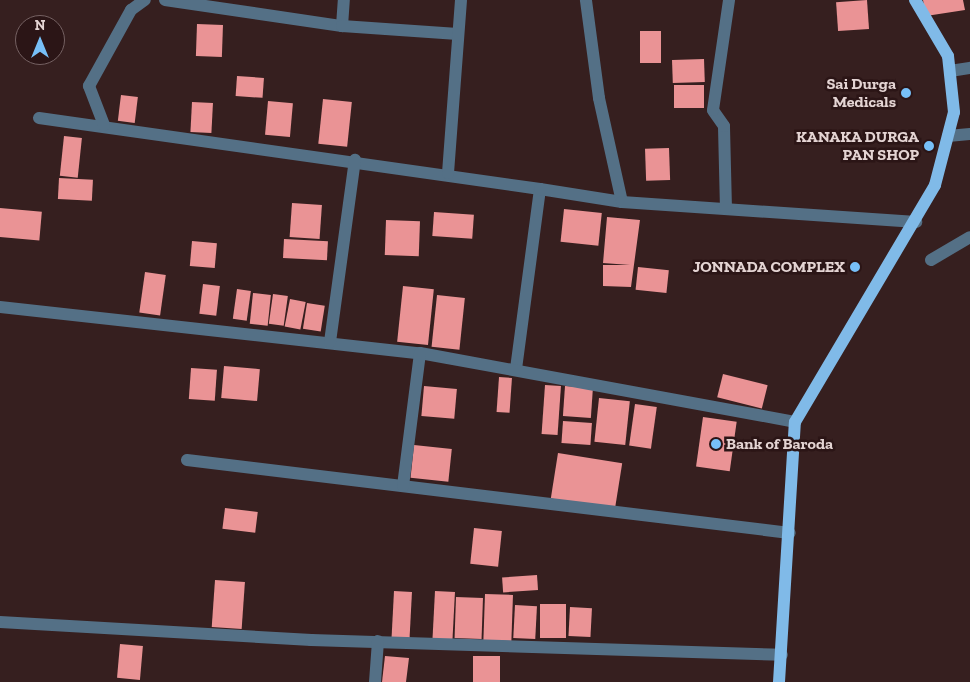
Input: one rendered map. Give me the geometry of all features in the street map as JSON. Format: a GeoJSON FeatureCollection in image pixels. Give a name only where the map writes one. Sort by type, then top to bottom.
{"type":"FeatureCollection","features":[{"type":"Feature","properties":{"kind":"main road"},"geometry":{"type":"LineString","coordinates":[[780,682],[795,422],[916,222],[935,185],[954,112],[948,56],[915,0]]}},
{"type":"Feature","properties":{"kind":"street"},"geometry":{"type":"LineString","coordinates":[[104,125],[89,86],[131,10],[145,0]]}},
{"type":"Feature","properties":{"kind":"street"},"geometry":{"type":"LineString","coordinates":[[165,0],[342,26],[458,34]]}},
{"type":"Feature","properties":{"kind":"street"},"geometry":{"type":"LineString","coordinates":[[342,26],[344,0]]}},
{"type":"Feature","properties":{"kind":"street"},"geometry":{"type":"LineString","coordinates":[[448,173],[461,0]]}},
{"type":"Feature","properties":{"kind":"street"},"geometry":{"type":"LineString","coordinates":[[586,0],[599,98],[622,202]]}},
{"type":"Feature","properties":{"kind":"street"},"geometry":{"type":"LineString","coordinates":[[726,209],[724,126],[713,110],[730,0]]}},
{"type":"Feature","properties":{"kind":"street"},"geometry":{"type":"LineString","coordinates":[[950,71],[970,68]]}},
{"type":"Feature","properties":{"kind":"street"},"geometry":{"type":"LineString","coordinates":[[39,118],[104,125],[448,173],[622,202],[916,222]]}},
{"type":"Feature","properties":{"kind":"street"},"geometry":{"type":"LineString","coordinates":[[948,136],[970,134]]}},
{"type":"Feature","properties":{"kind":"street"},"geometry":{"type":"LineString","coordinates":[[330,342],[355,160]]}},
{"type":"Feature","properties":{"kind":"street"},"geometry":{"type":"LineString","coordinates":[[516,368],[540,189]]}},
{"type":"Feature","properties":{"kind":"street"},"geometry":{"type":"LineString","coordinates":[[931,260],[970,237]]}},
{"type":"Feature","properties":{"kind":"street"},"geometry":{"type":"LineString","coordinates":[[0,307],[420,353],[516,368],[795,422]]}},
{"type":"Feature","properties":{"kind":"street"},"geometry":{"type":"LineString","coordinates":[[403,486],[420,353]]}},
{"type":"Feature","properties":{"kind":"street"},"geometry":{"type":"LineString","coordinates":[[187,460],[790,532]]}},
{"type":"Feature","properties":{"kind":"street"},"geometry":{"type":"LineString","coordinates":[[0,622],[378,641],[782,655]]}},
{"type":"Feature","properties":{"kind":"street"},"geometry":{"type":"LineString","coordinates":[[375,682],[378,641]]}},
{"type":"Feature","properties":{"kind":"building"},"geometry":{"type":"Polygon","coordinates":[[[867,0],[869,29],[838,31],[836,2],[867,0]]]}},
{"type":"Feature","properties":{"kind":"building"},"geometry":{"type":"Polygon","coordinates":[[[923,0],[963,0],[965,10],[926,16],[923,0]]]}},
{"type":"Feature","properties":{"kind":"building"},"geometry":{"type":"Polygon","coordinates":[[[197,24],[223,25],[222,57],[196,56],[197,24]]]}},
{"type":"Feature","properties":{"kind":"building"},"geometry":{"type":"Polygon","coordinates":[[[640,31],[661,31],[661,63],[640,63],[640,31]]]}},
{"type":"Feature","properties":{"kind":"building"},"geometry":{"type":"Polygon","coordinates":[[[704,59],[705,82],[673,83],[672,60],[704,59]]]}},
{"type":"Feature","properties":{"kind":"building"},"geometry":{"type":"Polygon","coordinates":[[[237,76],[264,78],[263,98],[236,96],[237,76]]]}},
{"type":"Feature","properties":{"kind":"building"},"geometry":{"type":"Polygon","coordinates":[[[674,85],[704,85],[704,108],[674,108],[674,85]]]}},
{"type":"Feature","properties":{"kind":"building"},"geometry":{"type":"Polygon","coordinates":[[[121,95],[138,97],[135,123],[118,121],[121,95]]]}},
{"type":"Feature","properties":{"kind":"building"},"geometry":{"type":"Polygon","coordinates":[[[323,99],[352,102],[347,147],[318,144],[323,99]]]}},
{"type":"Feature","properties":{"kind":"building"},"geometry":{"type":"Polygon","coordinates":[[[268,101],[293,103],[290,137],[265,135],[268,101]]]}},
{"type":"Feature","properties":{"kind":"building"},"geometry":{"type":"Polygon","coordinates":[[[192,102],[213,103],[211,133],[190,132],[192,102]]]}},
{"type":"Feature","properties":{"kind":"building"},"geometry":{"type":"Polygon","coordinates":[[[64,136],[82,138],[78,178],[60,176],[64,136]]]}},
{"type":"Feature","properties":{"kind":"building"},"geometry":{"type":"Polygon","coordinates":[[[669,148],[670,180],[646,181],[645,149],[669,148]]]}},
{"type":"Feature","properties":{"kind":"building"},"geometry":{"type":"Polygon","coordinates":[[[59,178],[93,180],[92,201],[58,199],[59,178]]]}},
{"type":"Feature","properties":{"kind":"building"},"geometry":{"type":"Polygon","coordinates":[[[292,203],[322,205],[320,239],[290,237],[292,203]]]}},
{"type":"Feature","properties":{"kind":"building"},"geometry":{"type":"Polygon","coordinates":[[[0,208],[42,212],[39,241],[0,237],[0,208]]]}},
{"type":"Feature","properties":{"kind":"building"},"geometry":{"type":"Polygon","coordinates":[[[564,209],[602,213],[598,246],[561,242],[564,209]]]}},
{"type":"Feature","properties":{"kind":"building"},"geometry":{"type":"Polygon","coordinates":[[[434,212],[474,215],[472,239],[432,236],[434,212]]]}},
{"type":"Feature","properties":{"kind":"building"},"geometry":{"type":"Polygon","coordinates":[[[607,217],[640,220],[631,287],[603,286],[603,265],[630,265],[603,263],[607,217]]]}},
{"type":"Feature","properties":{"kind":"building"},"geometry":{"type":"Polygon","coordinates":[[[386,220],[420,221],[419,256],[385,255],[386,220]]]}},
{"type":"Feature","properties":{"kind":"building"},"geometry":{"type":"Polygon","coordinates":[[[284,239],[328,241],[327,260],[283,258],[284,239]]]}},
{"type":"Feature","properties":{"kind":"building"},"geometry":{"type":"Polygon","coordinates":[[[192,241],[217,243],[215,268],[190,266],[192,241]]]}},
{"type":"Feature","properties":{"kind":"building"},"geometry":{"type":"Polygon","coordinates":[[[638,267],[669,270],[666,293],[636,290],[638,267]]]}},
{"type":"Feature","properties":{"kind":"building"},"geometry":{"type":"Polygon","coordinates":[[[145,272],[166,275],[160,316],[139,313],[145,272]]]}},
{"type":"Feature","properties":{"kind":"building"},"geometry":{"type":"Polygon","coordinates":[[[203,284],[220,286],[216,316],[199,314],[203,284]]]}},
{"type":"Feature","properties":{"kind":"building"},"geometry":{"type":"Polygon","coordinates":[[[403,286],[434,289],[428,345],[397,342],[403,286]]]}},
{"type":"Feature","properties":{"kind":"building"},"geometry":{"type":"Polygon","coordinates":[[[237,289],[251,291],[247,321],[233,319],[237,289]]]}},
{"type":"Feature","properties":{"kind":"building"},"geometry":{"type":"Polygon","coordinates":[[[253,293],[271,295],[268,326],[250,324],[253,293]]]}},
{"type":"Feature","properties":{"kind":"building"},"geometry":{"type":"Polygon","coordinates":[[[273,294],[288,296],[284,326],[269,324],[273,294]]]}},
{"type":"Feature","properties":{"kind":"building"},"geometry":{"type":"Polygon","coordinates":[[[437,295],[465,298],[459,350],[432,347],[437,295]]]}},
{"type":"Feature","properties":{"kind":"building"},"geometry":{"type":"Polygon","coordinates":[[[290,299],[306,302],[300,330],[285,326],[290,299]]]}},
{"type":"Feature","properties":{"kind":"building"},"geometry":{"type":"Polygon","coordinates":[[[307,303],[325,306],[321,331],[303,329],[307,303]]]}},
{"type":"Feature","properties":{"kind":"building"},"geometry":{"type":"Polygon","coordinates":[[[224,366],[260,369],[257,401],[221,398],[224,366]]]}},
{"type":"Feature","properties":{"kind":"building"},"geometry":{"type":"Polygon","coordinates":[[[191,368],[217,370],[215,401],[189,399],[191,368]]]}},
{"type":"Feature","properties":{"kind":"building"},"geometry":{"type":"Polygon","coordinates":[[[723,374],[768,385],[762,408],[717,397],[723,374]]]}},
{"type":"Feature","properties":{"kind":"building"},"geometry":{"type":"Polygon","coordinates":[[[499,377],[512,378],[510,413],[497,412],[499,377]]]}},
{"type":"Feature","properties":{"kind":"building"},"geometry":{"type":"Polygon","coordinates":[[[545,385],[561,386],[558,435],[542,434],[545,385]]]}},
{"type":"Feature","properties":{"kind":"building"},"geometry":{"type":"Polygon","coordinates":[[[424,386],[457,389],[454,419],[421,416],[424,386]]]}},
{"type":"Feature","properties":{"kind":"building"},"geometry":{"type":"Polygon","coordinates":[[[565,386],[593,388],[591,418],[563,416],[565,386]]]}},
{"type":"Feature","properties":{"kind":"building"},"geometry":{"type":"Polygon","coordinates":[[[599,398],[630,401],[625,445],[594,442],[599,398]]]}},
{"type":"Feature","properties":{"kind":"building"},"geometry":{"type":"Polygon","coordinates":[[[635,404],[657,407],[651,449],[629,446],[635,404]]]}},
{"type":"Feature","properties":{"kind":"building","name":"Bank of Baroda"},"geometry":{"type":"Polygon","coordinates":[[[703,417],[737,422],[730,471],[696,467],[703,417]]]}},
{"type":"Feature","properties":{"kind":"building"},"geometry":{"type":"Polygon","coordinates":[[[563,421],[592,423],[590,445],[561,443],[563,421]]]}},
{"type":"Feature","properties":{"kind":"building"},"geometry":{"type":"Polygon","coordinates":[[[414,445],[452,449],[448,482],[411,478],[414,445]]]}},
{"type":"Feature","properties":{"kind":"building"},"geometry":{"type":"Polygon","coordinates":[[[558,453],[622,463],[615,509],[551,498],[558,453]]]}},
{"type":"Feature","properties":{"kind":"building"},"geometry":{"type":"Polygon","coordinates":[[[225,508],[258,512],[255,533],[222,529],[225,508]]]}},
{"type":"Feature","properties":{"kind":"building"},"geometry":{"type":"Polygon","coordinates":[[[474,528],[502,531],[498,567],[470,564],[474,528]]]}},
{"type":"Feature","properties":{"kind":"building"},"geometry":{"type":"Polygon","coordinates":[[[537,575],[538,590],[503,592],[502,577],[537,575]]]}},
{"type":"Feature","properties":{"kind":"building"},"geometry":{"type":"Polygon","coordinates":[[[215,580],[245,582],[242,629],[212,627],[215,580]]]}},
{"type":"Feature","properties":{"kind":"building"},"geometry":{"type":"Polygon","coordinates":[[[394,591],[412,592],[410,639],[392,638],[394,591]]]}},
{"type":"Feature","properties":{"kind":"building"},"geometry":{"type":"Polygon","coordinates":[[[435,591],[455,592],[452,640],[432,639],[435,591]]]}},
{"type":"Feature","properties":{"kind":"building"},"geometry":{"type":"Polygon","coordinates":[[[485,594],[513,595],[511,641],[483,640],[485,594]]]}},
{"type":"Feature","properties":{"kind":"building"},"geometry":{"type":"Polygon","coordinates":[[[456,597],[483,598],[482,639],[455,638],[456,597]]]}},
{"type":"Feature","properties":{"kind":"building"},"geometry":{"type":"Polygon","coordinates":[[[540,604],[566,604],[566,638],[540,638],[540,604]]]}},
{"type":"Feature","properties":{"kind":"building"},"geometry":{"type":"Polygon","coordinates":[[[515,605],[537,606],[535,639],[513,638],[515,605]]]}},
{"type":"Feature","properties":{"kind":"building"},"geometry":{"type":"Polygon","coordinates":[[[570,607],[592,608],[590,637],[568,636],[570,607]]]}},
{"type":"Feature","properties":{"kind":"building"},"geometry":{"type":"Polygon","coordinates":[[[120,644],[143,646],[140,680],[117,678],[120,644]]]}},
{"type":"Feature","properties":{"kind":"building"},"geometry":{"type":"Polygon","coordinates":[[[385,656],[409,658],[406,682],[382,682],[385,656]]]}},
{"type":"Feature","properties":{"kind":"building"},"geometry":{"type":"Polygon","coordinates":[[[473,656],[500,656],[500,682],[473,682],[473,656]]]}},
{"type":"Feature","properties":{"kind":"place","name":"Sai Durga Medicals"},"geometry":{"type":"Point","coordinates":[906,93]}},
{"type":"Feature","properties":{"kind":"place","name":"KANAKA DURGA PAN SHOP"},"geometry":{"type":"Point","coordinates":[929,146]}},
{"type":"Feature","properties":{"kind":"place","name":"JONNADA COMPLEX"},"geometry":{"type":"Point","coordinates":[855,267]}},
{"type":"Feature","properties":{"kind":"place","name":"Bank of Baroda"},"geometry":{"type":"Point","coordinates":[716,444]}}]}
